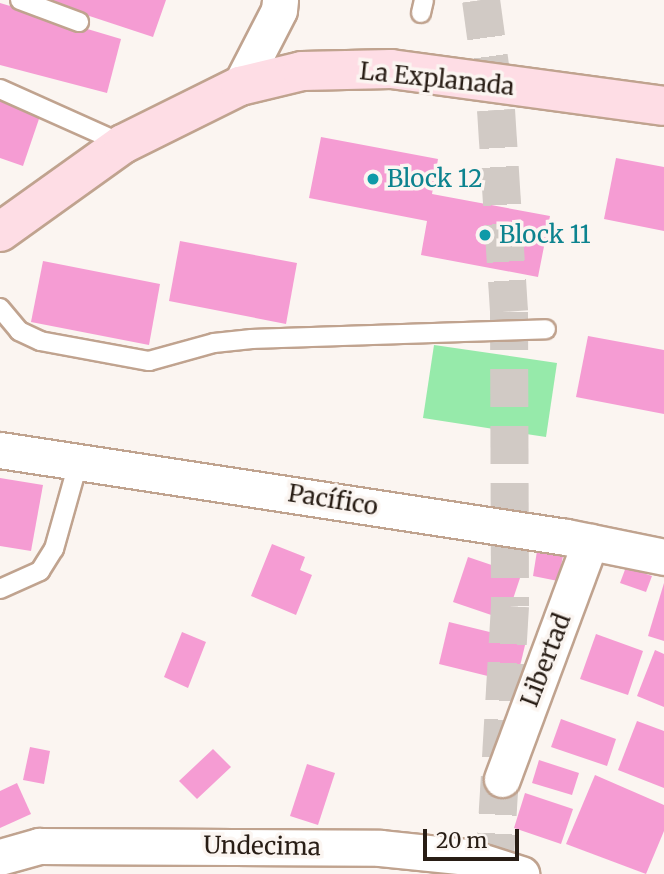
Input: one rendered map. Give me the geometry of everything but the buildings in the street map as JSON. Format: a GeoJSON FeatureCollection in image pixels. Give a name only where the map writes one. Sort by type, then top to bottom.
{"type":"FeatureCollection","features":[{"type":"Feature","properties":{"kind":"street"},"geometry":{"type":"LineString","coordinates":[[240,86],[279,10],[280,0]]}},
{"type":"Feature","properties":{"kind":"street","name":"La Explanada"},"geometry":{"type":"LineString","coordinates":[[0,232],[123,144],[240,86],[302,71],[391,69],[664,106]]}},
{"type":"Feature","properties":{"kind":"street","name":"Pacífico"},"geometry":{"type":"LineString","coordinates":[[0,450],[79,460],[590,542],[664,557]]}},
{"type":"Feature","properties":{"kind":"street","name":"Libertad"},"geometry":{"type":"LineString","coordinates":[[502,779],[590,542]]}},
{"type":"Feature","properties":{"kind":"street","name":"Undecima"},"geometry":{"type":"LineString","coordinates":[[0,857],[39,846],[380,848],[467,857],[521,874]]}},
{"type":"Feature","properties":{"kind":"lane"},"geometry":{"type":"LineString","coordinates":[[20,0],[79,22]]}},
{"type":"Feature","properties":{"kind":"lane"},"geometry":{"type":"LineString","coordinates":[[0,89],[123,144]]}},
{"type":"Feature","properties":{"kind":"lane"},"geometry":{"type":"LineString","coordinates":[[0,308],[19,331],[40,341],[149,361],[214,342],[546,329]]}},
{"type":"Feature","properties":{"kind":"lane"},"geometry":{"type":"LineString","coordinates":[[0,589],[40,571],[54,549],[79,460]]}},
{"type":"Feature","properties":{"kind":"green space"},"geometry":{"type":"Polygon","coordinates":[[[434,345],[557,363],[546,437],[423,418],[434,345]]]}},
{"type":"Feature","properties":{"kind":"tunnel"},"geometry":{"type":"LineString","coordinates":[[481,0],[496,110],[509,312],[510,606],[494,874]]}},
{"type":"Feature","properties":{"kind":"place","name":"Block 12"},"geometry":{"type":"Point","coordinates":[373,179]}},
{"type":"Feature","properties":{"kind":"place","name":"Block 11"},"geometry":{"type":"Point","coordinates":[485,235]}}]}
